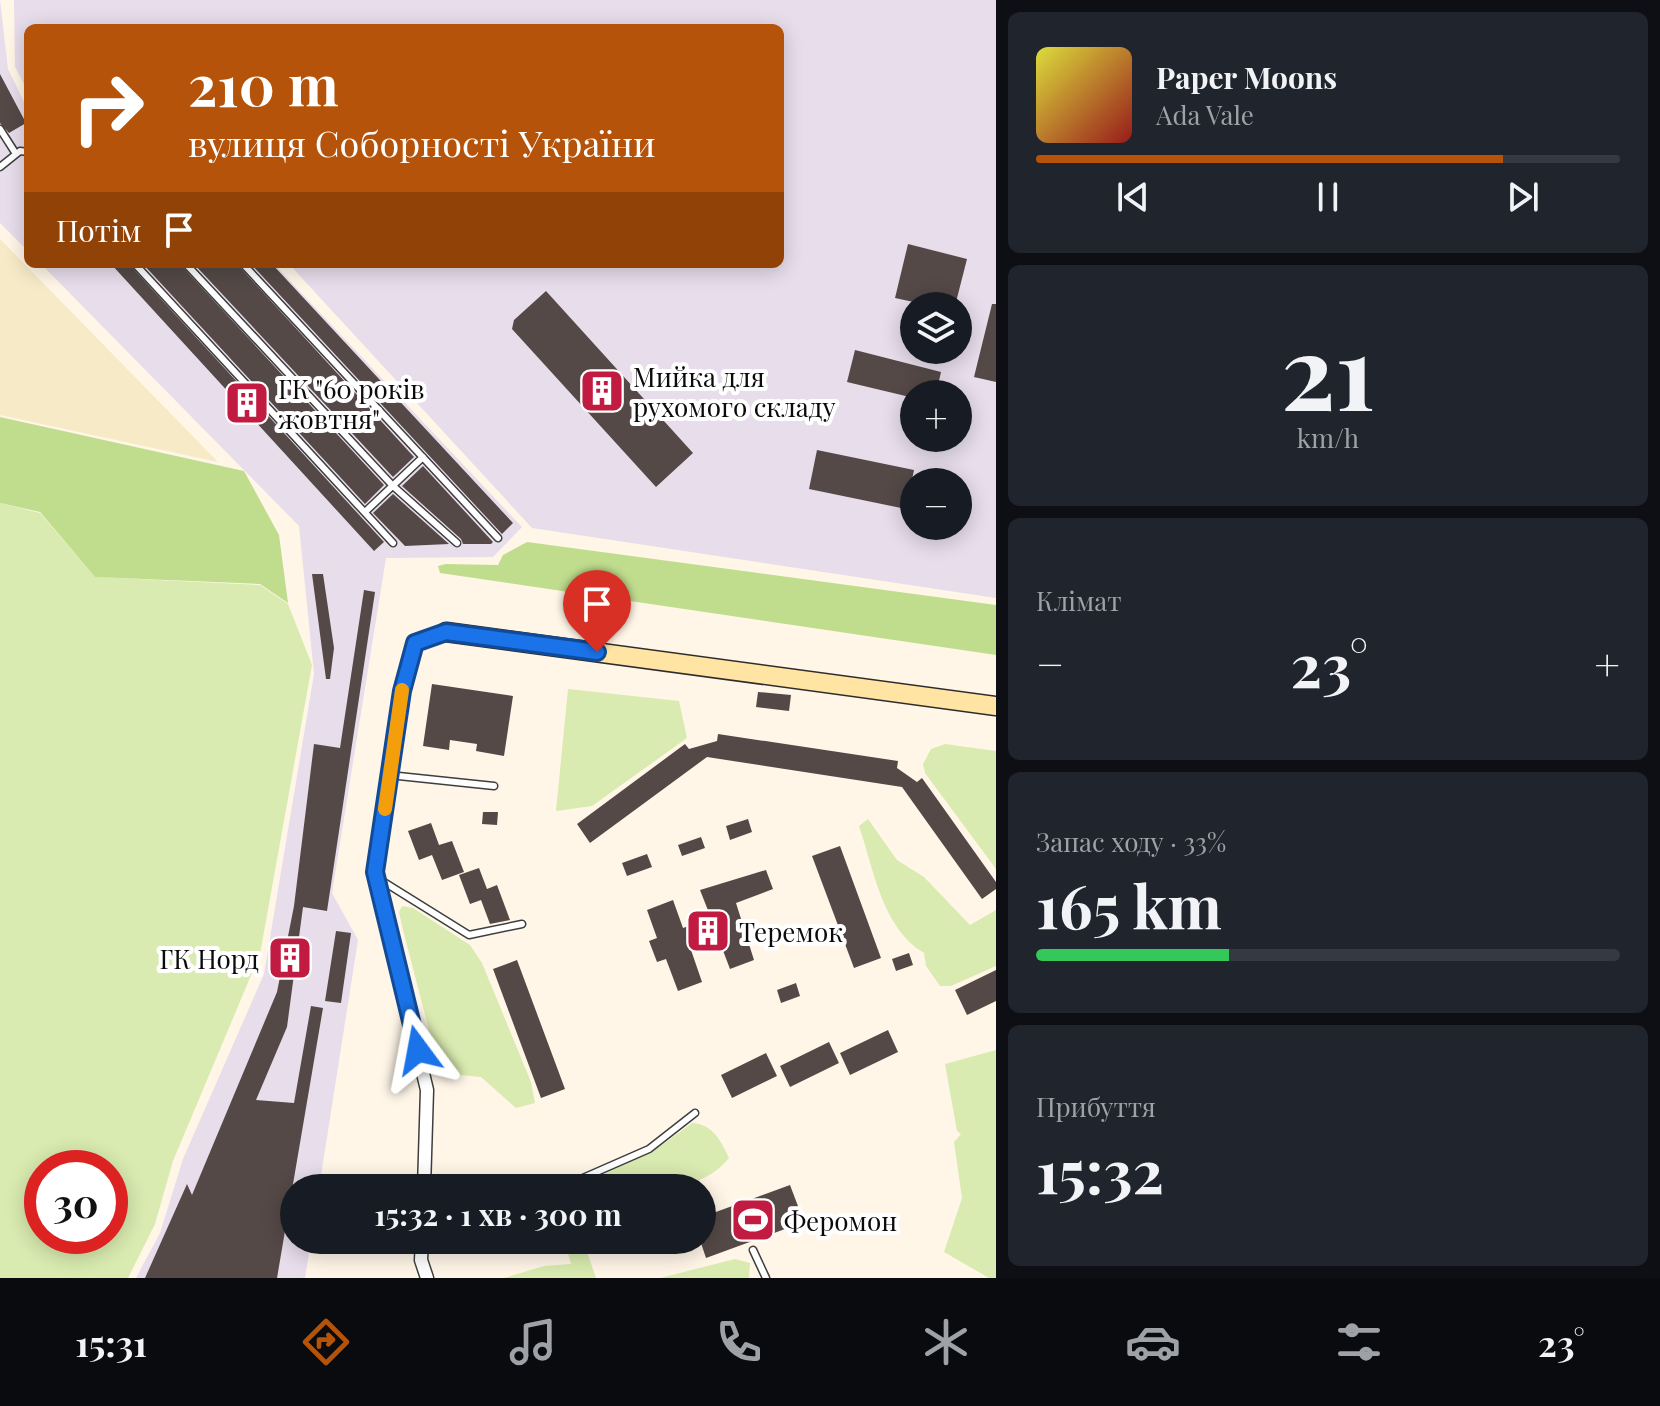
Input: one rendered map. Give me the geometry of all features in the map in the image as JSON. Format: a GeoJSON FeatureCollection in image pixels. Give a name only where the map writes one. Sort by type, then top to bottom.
{"type":"FeatureCollection","features":[{"type":"Feature","properties":{"kind":"street"},"geometry":{"type":"LineString","coordinates":[[424,1174],[427,1090],[376,878],[402,691],[415,643],[446,632],[996,706]]}},
{"type":"Feature","properties":{"kind":"street"},"geometry":{"type":"LineString","coordinates":[[421,1254],[427,1278]]}},
{"type":"Feature","properties":{"kind":"lane"},"geometry":{"type":"LineString","coordinates":[[0,129],[16,154]]}},
{"type":"Feature","properties":{"kind":"lane"},"geometry":{"type":"LineString","coordinates":[[0,167],[16,154],[24,153]]}},
{"type":"Feature","properties":{"kind":"lane"},"geometry":{"type":"LineString","coordinates":[[139,268],[393,543]]}},
{"type":"Feature","properties":{"kind":"lane"},"geometry":{"type":"LineString","coordinates":[[190,268],[393,486],[457,543]]}},
{"type":"Feature","properties":{"kind":"lane"},"geometry":{"type":"LineString","coordinates":[[247,268],[498,538]]}},
{"type":"Feature","properties":{"kind":"lane"},"geometry":{"type":"LineString","coordinates":[[365,512],[423,457]]}},
{"type":"Feature","properties":{"kind":"lane"},"geometry":{"type":"LineString","coordinates":[[389,775],[494,786]]}},
{"type":"Feature","properties":{"kind":"lane"},"geometry":{"type":"LineString","coordinates":[[376,878],[469,935],[522,924]]}},
{"type":"Feature","properties":{"kind":"lane"},"geometry":{"type":"LineString","coordinates":[[592,1174],[649,1149],[695,1113]]}},
{"type":"Feature","properties":{"kind":"lane"},"geometry":{"type":"LineString","coordinates":[[753,1250],[766,1278]]}},
{"type":"Feature","properties":{"kind":"shaded area"},"geometry":{"type":"Polygon","coordinates":[[[0,0],[8,69],[24,102],[24,247],[0,223],[0,0]]]}},
{"type":"Feature","properties":{"kind":"shaded area"},"geometry":{"type":"Polygon","coordinates":[[[14,0],[996,0],[996,598],[532,528],[293,268],[784,268],[784,24],[24,24],[24,84],[15,67],[14,0]]]}},
{"type":"Feature","properties":{"kind":"shaded area"},"geometry":{"type":"Polygon","coordinates":[[[0,239],[24,264],[24,268],[28,268],[218,462],[0,415],[0,239]]]}},
{"type":"Feature","properties":{"kind":"shaded area"},"geometry":{"type":"Polygon","coordinates":[[[45,268],[278,268],[522,527],[493,557],[386,558],[332,893],[358,940],[321,1174],[280,1174],[280,1254],[309,1254],[305,1278],[136,1278],[160,1233],[183,1159],[264,974],[314,674],[299,526],[45,268]]]}},
{"type":"Feature","properties":{"kind":"green space"},"geometry":{"type":"Polygon","coordinates":[[[0,417],[244,471],[279,535],[288,603],[260,584],[95,577],[40,512],[0,503],[0,417]]]}},
{"type":"Feature","properties":{"kind":"green space"},"geometry":{"type":"Polygon","coordinates":[[[0,503],[40,513],[95,577],[260,585],[288,604],[312,665],[260,954],[173,1161],[155,1224],[128,1278],[0,1278],[0,503]]]}},
{"type":"Feature","properties":{"kind":"green space"},"geometry":{"type":"Polygon","coordinates":[[[527,542],[996,605],[996,655],[440,573],[438,566],[446,564],[498,565],[503,555],[527,542]]]}},
{"type":"Feature","properties":{"kind":"green space"},"geometry":{"type":"Polygon","coordinates":[[[568,689],[679,701],[687,738],[592,806],[556,811],[568,689]]]}},
{"type":"Feature","properties":{"kind":"green space"},"geometry":{"type":"Polygon","coordinates":[[[945,744],[996,751],[996,869],[925,773],[923,764],[931,749],[945,744]]]}},
{"type":"Feature","properties":{"kind":"green space"},"geometry":{"type":"Polygon","coordinates":[[[868,819],[897,860],[924,877],[970,925],[996,910],[996,966],[951,986],[940,986],[926,966],[924,953],[898,929],[881,897],[859,826],[868,819]]]}},
{"type":"Feature","properties":{"kind":"green space"},"geometry":{"type":"Polygon","coordinates":[[[402,906],[413,908],[470,945],[482,963],[531,1082],[535,1103],[516,1108],[481,1077],[448,1074],[438,1065],[403,930],[399,912],[402,906]]]}},
{"type":"Feature","properties":{"kind":"green space"},"geometry":{"type":"Polygon","coordinates":[[[996,1050],[996,1278],[989,1278],[944,1252],[962,1198],[954,1142],[961,1134],[957,1131],[945,1064],[996,1050]]]}},
{"type":"Feature","properties":{"kind":"green space"},"geometry":{"type":"Polygon","coordinates":[[[692,1123],[711,1130],[729,1158],[711,1174],[604,1174],[658,1148],[692,1123]]]}},
{"type":"Feature","properties":{"kind":"green space"},"geometry":{"type":"Polygon","coordinates":[[[568,1254],[588,1254],[596,1278],[504,1278],[544,1266],[571,1264],[568,1254]]]}},
{"type":"Feature","properties":{"kind":"green space"},"geometry":{"type":"Polygon","coordinates":[[[735,1259],[750,1263],[749,1278],[660,1278],[735,1259]]]}},
{"type":"Feature","properties":{"kind":"building"},"geometry":{"type":"Polygon","coordinates":[[[0,74],[24,124],[9,133],[0,123],[0,74]]]}},
{"type":"Feature","properties":{"kind":"building"},"geometry":{"type":"Polygon","coordinates":[[[908,244],[967,259],[959,292],[900,292],[900,299],[895,298],[908,244]]]}},
{"type":"Feature","properties":{"kind":"building","name":"ГК \"60 років жовтня\""},"geometry":{"type":"Polygon","coordinates":[[[115,268],[133,268],[384,542],[374,551],[115,268]]]}},
{"type":"Feature","properties":{"kind":"building"},"geometry":{"type":"Polygon","coordinates":[[[147,268],[184,268],[384,485],[365,504],[147,268]]]}},
{"type":"Feature","properties":{"kind":"building"},"geometry":{"type":"Polygon","coordinates":[[[198,268],[241,268],[414,457],[393,477],[198,268]]]}},
{"type":"Feature","properties":{"kind":"building"},"geometry":{"type":"Polygon","coordinates":[[[255,268],[276,268],[513,523],[502,534],[255,268]]]}},
{"type":"Feature","properties":{"kind":"building","name":"Мийка для рухомого складу"},"geometry":{"type":"Polygon","coordinates":[[[546,291],[693,453],[656,487],[512,329],[514,320],[546,291]]]}},
{"type":"Feature","properties":{"kind":"building"},"geometry":{"type":"Polygon","coordinates":[[[992,304],[996,304],[996,382],[974,377],[992,304]]]}},
{"type":"Feature","properties":{"kind":"building"},"geometry":{"type":"Polygon","coordinates":[[[855,350],[900,364],[941,372],[939,380],[900,380],[900,395],[847,382],[855,350]]]}},
{"type":"Feature","properties":{"kind":"building"},"geometry":{"type":"Polygon","coordinates":[[[817,450],[904,468],[900,468],[900,508],[809,489],[817,450]]]}},
{"type":"Feature","properties":{"kind":"building"},"geometry":{"type":"Polygon","coordinates":[[[423,466],[493,542],[491,544],[463,544],[402,486],[423,466]]]}},
{"type":"Feature","properties":{"kind":"building"},"geometry":{"type":"Polygon","coordinates":[[[393,494],[449,544],[405,546],[373,513],[393,494]]]}},
{"type":"Feature","properties":{"kind":"building"},"geometry":{"type":"Polygon","coordinates":[[[312,574],[323,574],[334,648],[330,679],[326,679],[312,574]]]}},
{"type":"Feature","properties":{"kind":"building"},"geometry":{"type":"Polygon","coordinates":[[[364,590],[375,592],[327,911],[303,907],[287,1027],[256,1100],[294,1103],[311,1006],[323,1008],[295,1174],[280,1174],[281,1254],[277,1278],[145,1278],[187,1184],[192,1195],[277,992],[294,906],[314,744],[340,748],[364,590]]]}},
{"type":"Feature","properties":{"kind":"building"},"geometry":{"type":"Polygon","coordinates":[[[432,684],[513,696],[504,756],[476,751],[477,744],[450,740],[449,750],[423,746],[432,684]]]}},
{"type":"Feature","properties":{"kind":"building"},"geometry":{"type":"Polygon","coordinates":[[[758,692],[791,695],[789,711],[756,707],[758,692]]]}},
{"type":"Feature","properties":{"kind":"building"},"geometry":{"type":"Polygon","coordinates":[[[718,734],[898,761],[897,768],[917,782],[922,778],[996,882],[996,889],[982,899],[902,787],[707,757],[590,843],[577,824],[685,744],[689,749],[717,741],[718,734]]]}},
{"type":"Feature","properties":{"kind":"building"},"geometry":{"type":"Polygon","coordinates":[[[483,812],[498,812],[497,825],[482,824],[483,812]]]}},
{"type":"Feature","properties":{"kind":"building"},"geometry":{"type":"Polygon","coordinates":[[[748,819],[752,832],[730,840],[726,826],[748,819]]]}},
{"type":"Feature","properties":{"kind":"building"},"geometry":{"type":"Polygon","coordinates":[[[431,823],[439,845],[452,841],[464,872],[442,880],[432,855],[419,860],[408,831],[431,823]]]}},
{"type":"Feature","properties":{"kind":"building"},"geometry":{"type":"Polygon","coordinates":[[[701,837],[705,848],[682,856],[678,845],[701,837]]]}},
{"type":"Feature","properties":{"kind":"building"},"geometry":{"type":"Polygon","coordinates":[[[840,846],[881,958],[854,968],[812,856],[840,846]]]}},
{"type":"Feature","properties":{"kind":"building"},"geometry":{"type":"Polygon","coordinates":[[[647,854],[652,867],[627,876],[622,863],[647,854]]]}},
{"type":"Feature","properties":{"kind":"building"},"geometry":{"type":"Polygon","coordinates":[[[479,868],[487,889],[497,885],[510,920],[490,924],[481,900],[470,904],[459,875],[479,868]]]}},
{"type":"Feature","properties":{"kind":"building","name":"Теремок"},"geometry":{"type":"Polygon","coordinates":[[[766,870],[773,889],[736,903],[754,960],[730,969],[719,940],[691,950],[702,982],[678,991],[666,959],[657,962],[649,941],[657,938],[647,910],[673,900],[683,928],[711,918],[700,890],[766,870]]]}},
{"type":"Feature","properties":{"kind":"building"},"geometry":{"type":"Polygon","coordinates":[[[336,931],[351,933],[341,1003],[325,1001],[336,931]]]}},
{"type":"Feature","properties":{"kind":"building"},"geometry":{"type":"Polygon","coordinates":[[[909,953],[913,965],[896,971],[892,959],[909,953]]]}},
{"type":"Feature","properties":{"kind":"building"},"geometry":{"type":"Polygon","coordinates":[[[517,960],[565,1089],[541,1098],[493,969],[517,960]]]}},
{"type":"Feature","properties":{"kind":"building"},"geometry":{"type":"Polygon","coordinates":[[[996,970],[996,1001],[967,1015],[955,990],[996,970]]]}},
{"type":"Feature","properties":{"kind":"building"},"geometry":{"type":"Polygon","coordinates":[[[796,983],[800,996],[781,1003],[777,990],[796,983]]]}},
{"type":"Feature","properties":{"kind":"building"},"geometry":{"type":"Polygon","coordinates":[[[888,1030],[898,1052],[850,1075],[840,1053],[888,1030]]]}},
{"type":"Feature","properties":{"kind":"building"},"geometry":{"type":"Polygon","coordinates":[[[829,1042],[839,1063],[790,1087],[780,1066],[829,1042]]]}},
{"type":"Feature","properties":{"kind":"building"},"geometry":{"type":"Polygon","coordinates":[[[766,1053],[777,1076],[732,1098],[721,1075],[766,1053]]]}},
{"type":"Feature","properties":{"kind":"building","name":"Феромон"},"geometry":{"type":"Polygon","coordinates":[[[790,1185],[804,1222],[706,1258],[705,1254],[716,1254],[716,1212],[790,1185]]]}},
{"type":"Feature","properties":{"kind":"slow traffic"},"geometry":{"type":"LineString","coordinates":[[385,809],[402,690]]}},
{"type":"Feature","properties":{"kind":"place","name":"Мийка для рухомого складу"},"geometry":{"type":"Point","coordinates":[602,391]}},
{"type":"Feature","properties":{"kind":"place","name":"ГК \"60 років жовтня\""},"geometry":{"type":"Point","coordinates":[247,403]}},
{"type":"Feature","properties":{"kind":"place","name":"Теремок"},"geometry":{"type":"Point","coordinates":[708,931]}},
{"type":"Feature","properties":{"kind":"place","name":"ГК Норд"},"geometry":{"type":"Point","coordinates":[290,958]}},
{"type":"Feature","properties":{"kind":"place","name":"Феромон"},"geometry":{"type":"Point","coordinates":[753,1220]}},
{"type":"Feature","properties":{"kind":"route"},"geometry":{"type":"LineString","coordinates":[[418,1050],[375,872],[402,691],[415,643],[446,632],[597,652]]}}]}
